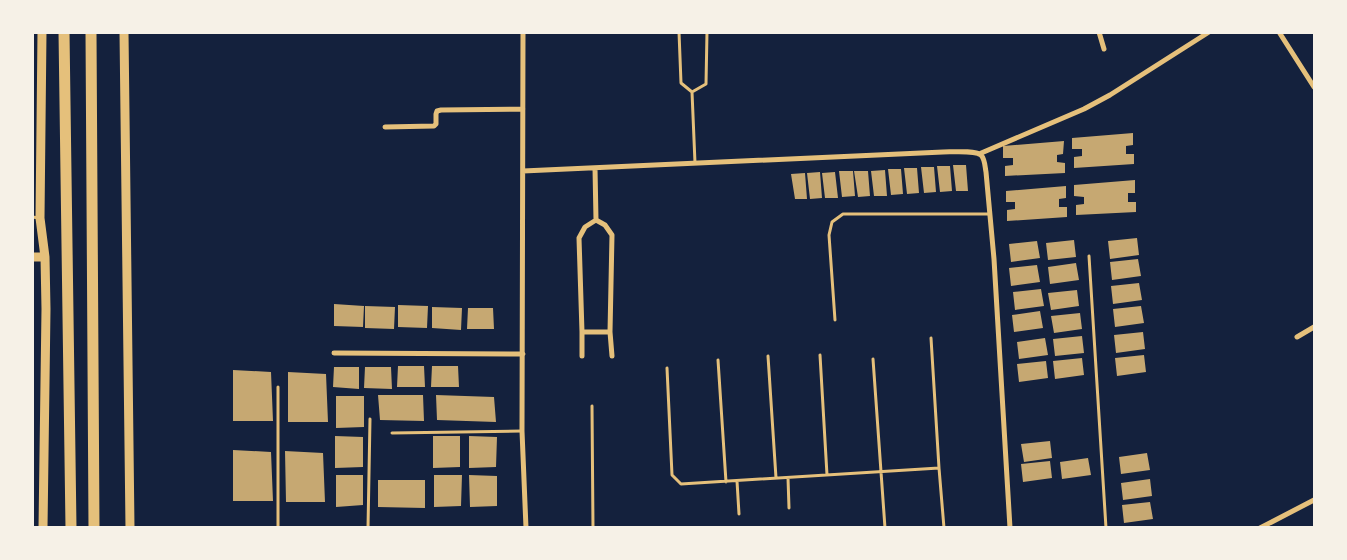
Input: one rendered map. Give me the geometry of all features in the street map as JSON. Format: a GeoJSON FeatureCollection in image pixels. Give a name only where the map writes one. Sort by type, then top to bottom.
{"type":"FeatureCollection","features":[{"type":"Feature","properties":{"kind":"highway"},"geometry":{"type":"LineString","coordinates":[[64,32],[71,528]]}},
{"type":"Feature","properties":{"kind":"highway"},"geometry":{"type":"LineString","coordinates":[[92,32],[94,528]]}},
{"type":"Feature","properties":{"kind":"street"},"geometry":{"type":"LineString","coordinates":[[42,32],[36,218],[44,257],[46,308],[44,528]]}},
{"type":"Feature","properties":{"kind":"street"},"geometry":{"type":"LineString","coordinates":[[124,32],[130,528]]}},
{"type":"Feature","properties":{"kind":"street"},"geometry":{"type":"LineString","coordinates":[[522,32],[522,431],[526,528]]}},
{"type":"Feature","properties":{"kind":"street"},"geometry":{"type":"LineString","coordinates":[[1099,32],[1104,49]]}},
{"type":"Feature","properties":{"kind":"street"},"geometry":{"type":"LineString","coordinates":[[979,154],[1084,109],[1110,95],[1209,32]]}},
{"type":"Feature","properties":{"kind":"street"},"geometry":{"type":"LineString","coordinates":[[1279,32],[1314,87]]}},
{"type":"Feature","properties":{"kind":"street"},"geometry":{"type":"LineString","coordinates":[[385,127],[434,126],[436,124],[436,114],[441,110],[523,109]]}},
{"type":"Feature","properties":{"kind":"street"},"geometry":{"type":"LineString","coordinates":[[523,171],[943,152],[973,152],[979,154],[984,160],[994,259],[1010,528]]}},
{"type":"Feature","properties":{"kind":"street"},"geometry":{"type":"LineString","coordinates":[[595,168],[596,220]]}},
{"type":"Feature","properties":{"kind":"street"},"geometry":{"type":"LineString","coordinates":[[582,356],[579,238],[585,227],[596,220]]}},
{"type":"Feature","properties":{"kind":"street"},"geometry":{"type":"LineString","coordinates":[[596,220],[605,225],[612,235],[610,332],[612,356]]}},
{"type":"Feature","properties":{"kind":"street"},"geometry":{"type":"LineString","coordinates":[[32,257],[44,257]]}},
{"type":"Feature","properties":{"kind":"street"},"geometry":{"type":"LineString","coordinates":[[1297,337],[1314,328]]}},
{"type":"Feature","properties":{"kind":"street"},"geometry":{"type":"LineString","coordinates":[[582,332],[610,332]]}},
{"type":"Feature","properties":{"kind":"street"},"geometry":{"type":"LineString","coordinates":[[334,353],[523,354]]}},
{"type":"Feature","properties":{"kind":"street"},"geometry":{"type":"LineString","coordinates":[[1260,528],[1314,500]]}},
{"type":"Feature","properties":{"kind":"lane"},"geometry":{"type":"LineString","coordinates":[[679,32],[682,83],[692,92],[695,164]]}},
{"type":"Feature","properties":{"kind":"lane"},"geometry":{"type":"LineString","coordinates":[[692,92],[706,84],[707,32]]}},
{"type":"Feature","properties":{"kind":"lane"},"geometry":{"type":"LineString","coordinates":[[835,320],[829,235],[832,222],[844,214],[989,214]]}},
{"type":"Feature","properties":{"kind":"lane"},"geometry":{"type":"LineString","coordinates":[[1090,256],[1106,528]]}},
{"type":"Feature","properties":{"kind":"lane"},"geometry":{"type":"LineString","coordinates":[[931,338],[944,528]]}},
{"type":"Feature","properties":{"kind":"lane"},"geometry":{"type":"LineString","coordinates":[[820,355],[827,475]]}},
{"type":"Feature","properties":{"kind":"lane"},"geometry":{"type":"LineString","coordinates":[[768,356],[776,478]]}},
{"type":"Feature","properties":{"kind":"lane"},"geometry":{"type":"LineString","coordinates":[[874,359],[885,528]]}},
{"type":"Feature","properties":{"kind":"lane"},"geometry":{"type":"LineString","coordinates":[[718,360],[726,482]]}},
{"type":"Feature","properties":{"kind":"lane"},"geometry":{"type":"LineString","coordinates":[[667,368],[672,476],[680,484],[939,468]]}},
{"type":"Feature","properties":{"kind":"lane"},"geometry":{"type":"LineString","coordinates":[[278,387],[278,528]]}},
{"type":"Feature","properties":{"kind":"lane"},"geometry":{"type":"LineString","coordinates":[[592,406],[592,528]]}},
{"type":"Feature","properties":{"kind":"lane"},"geometry":{"type":"LineString","coordinates":[[368,528],[370,419]]}},
{"type":"Feature","properties":{"kind":"lane"},"geometry":{"type":"LineString","coordinates":[[392,433],[522,431]]}},
{"type":"Feature","properties":{"kind":"lane"},"geometry":{"type":"LineString","coordinates":[[788,478],[789,508]]}},
{"type":"Feature","properties":{"kind":"lane"},"geometry":{"type":"LineString","coordinates":[[737,481],[739,514]]}},
{"type":"Feature","properties":{"kind":"building"},"geometry":{"type":"Polygon","coordinates":[[[1133,133],[1133,145],[1126,146],[1126,154],[1134,154],[1134,164],[1074,168],[1074,157],[1082,156],[1082,149],[1072,149],[1072,138],[1133,133]]]}},
{"type":"Feature","properties":{"kind":"building"},"geometry":{"type":"Polygon","coordinates":[[[1064,141],[1063,154],[1057,155],[1057,162],[1065,163],[1065,173],[1005,176],[1005,166],[1013,165],[1013,158],[1003,158],[1003,146],[1064,141]]]}},
{"type":"Feature","properties":{"kind":"building"},"geometry":{"type":"Polygon","coordinates":[[[953,165],[966,165],[968,191],[956,191],[953,165]]]}},
{"type":"Feature","properties":{"kind":"building"},"geometry":{"type":"Polygon","coordinates":[[[937,166],[950,166],[952,191],[940,192],[937,166]]]}},
{"type":"Feature","properties":{"kind":"building"},"geometry":{"type":"Polygon","coordinates":[[[921,167],[934,167],[936,192],[924,193],[921,167]]]}},
{"type":"Feature","properties":{"kind":"building"},"geometry":{"type":"Polygon","coordinates":[[[904,168],[917,168],[919,193],[907,194],[904,168]]]}},
{"type":"Feature","properties":{"kind":"building"},"geometry":{"type":"Polygon","coordinates":[[[888,169],[901,169],[903,194],[891,195],[888,169]]]}},
{"type":"Feature","properties":{"kind":"building"},"geometry":{"type":"Polygon","coordinates":[[[885,170],[887,196],[874,196],[871,171],[885,170]]]}},
{"type":"Feature","properties":{"kind":"building"},"geometry":{"type":"Polygon","coordinates":[[[839,171],[853,171],[855,196],[842,197],[839,171]]]}},
{"type":"Feature","properties":{"kind":"building"},"geometry":{"type":"Polygon","coordinates":[[[854,171],[868,171],[870,196],[858,197],[854,171]]]}},
{"type":"Feature","properties":{"kind":"building"},"geometry":{"type":"Polygon","coordinates":[[[820,172],[822,198],[810,199],[807,173],[820,172]]]}},
{"type":"Feature","properties":{"kind":"building"},"geometry":{"type":"Polygon","coordinates":[[[835,172],[838,198],[825,198],[822,173],[835,172]]]}},
{"type":"Feature","properties":{"kind":"building"},"geometry":{"type":"Polygon","coordinates":[[[805,173],[807,199],[795,199],[791,174],[805,173]]]}},
{"type":"Feature","properties":{"kind":"building"},"geometry":{"type":"Polygon","coordinates":[[[1135,180],[1135,193],[1128,193],[1128,202],[1136,202],[1136,212],[1076,215],[1076,205],[1084,204],[1084,197],[1074,196],[1074,185],[1135,180]]]}},
{"type":"Feature","properties":{"kind":"building"},"geometry":{"type":"Polygon","coordinates":[[[1066,186],[1066,198],[1059,199],[1059,207],[1067,207],[1067,217],[1007,221],[1007,210],[1015,209],[1015,202],[1006,202],[1006,191],[1066,186]]]}},
{"type":"Feature","properties":{"kind":"building"},"geometry":{"type":"Polygon","coordinates":[[[1137,238],[1139,255],[1110,259],[1108,241],[1137,238]]]}},
{"type":"Feature","properties":{"kind":"building"},"geometry":{"type":"Polygon","coordinates":[[[1074,240],[1076,257],[1048,260],[1046,243],[1074,240]]]}},
{"type":"Feature","properties":{"kind":"building"},"geometry":{"type":"Polygon","coordinates":[[[1037,241],[1040,258],[1011,262],[1009,244],[1037,241]]]}},
{"type":"Feature","properties":{"kind":"building"},"geometry":{"type":"Polygon","coordinates":[[[1138,259],[1141,276],[1112,280],[1110,262],[1138,259]]]}},
{"type":"Feature","properties":{"kind":"building"},"geometry":{"type":"Polygon","coordinates":[[[1076,263],[1079,280],[1050,284],[1048,267],[1076,263]]]}},
{"type":"Feature","properties":{"kind":"building"},"geometry":{"type":"Polygon","coordinates":[[[1037,265],[1040,282],[1011,286],[1009,268],[1037,265]]]}},
{"type":"Feature","properties":{"kind":"building"},"geometry":{"type":"Polygon","coordinates":[[[1139,283],[1142,300],[1113,304],[1111,286],[1139,283]]]}},
{"type":"Feature","properties":{"kind":"building"},"geometry":{"type":"Polygon","coordinates":[[[1041,289],[1044,306],[1015,310],[1013,292],[1041,289]]]}},
{"type":"Feature","properties":{"kind":"building"},"geometry":{"type":"Polygon","coordinates":[[[1077,290],[1079,306],[1051,310],[1048,293],[1077,290]]]}},
{"type":"Feature","properties":{"kind":"building"},"geometry":{"type":"Polygon","coordinates":[[[334,304],[364,306],[363,327],[334,326],[334,304]]]}},
{"type":"Feature","properties":{"kind":"building"},"geometry":{"type":"Polygon","coordinates":[[[398,305],[428,306],[427,328],[398,327],[398,305]]]}},
{"type":"Feature","properties":{"kind":"building"},"geometry":{"type":"Polygon","coordinates":[[[365,306],[395,307],[394,329],[365,328],[365,306]]]}},
{"type":"Feature","properties":{"kind":"building"},"geometry":{"type":"Polygon","coordinates":[[[1141,306],[1144,323],[1115,327],[1113,309],[1141,306]]]}},
{"type":"Feature","properties":{"kind":"building"},"geometry":{"type":"Polygon","coordinates":[[[432,307],[462,308],[461,330],[432,328],[432,307]]]}},
{"type":"Feature","properties":{"kind":"building"},"geometry":{"type":"Polygon","coordinates":[[[468,308],[493,308],[494,329],[467,329],[468,308]]]}},
{"type":"Feature","properties":{"kind":"building"},"geometry":{"type":"Polygon","coordinates":[[[1040,311],[1043,328],[1014,332],[1012,315],[1040,311]]]}},
{"type":"Feature","properties":{"kind":"building"},"geometry":{"type":"Polygon","coordinates":[[[1080,313],[1082,329],[1054,333],[1051,316],[1080,313]]]}},
{"type":"Feature","properties":{"kind":"building"},"geometry":{"type":"Polygon","coordinates":[[[1143,332],[1145,349],[1116,353],[1114,335],[1143,332]]]}},
{"type":"Feature","properties":{"kind":"building"},"geometry":{"type":"Polygon","coordinates":[[[1082,336],[1084,353],[1055,356],[1053,339],[1082,336]]]}},
{"type":"Feature","properties":{"kind":"building"},"geometry":{"type":"Polygon","coordinates":[[[1045,338],[1048,355],[1019,359],[1017,342],[1045,338]]]}},
{"type":"Feature","properties":{"kind":"building"},"geometry":{"type":"Polygon","coordinates":[[[1144,355],[1146,372],[1117,376],[1115,358],[1144,355]]]}},
{"type":"Feature","properties":{"kind":"building"},"geometry":{"type":"Polygon","coordinates":[[[1082,358],[1084,375],[1055,379],[1053,361],[1082,358]]]}},
{"type":"Feature","properties":{"kind":"building"},"geometry":{"type":"Polygon","coordinates":[[[1046,361],[1048,378],[1019,382],[1017,364],[1046,361]]]}},
{"type":"Feature","properties":{"kind":"building"},"geometry":{"type":"Polygon","coordinates":[[[398,366],[424,366],[425,387],[397,387],[398,366]]]}},
{"type":"Feature","properties":{"kind":"building"},"geometry":{"type":"Polygon","coordinates":[[[432,366],[458,366],[459,387],[431,387],[432,366]]]}},
{"type":"Feature","properties":{"kind":"building"},"geometry":{"type":"Polygon","coordinates":[[[334,367],[359,367],[359,389],[333,387],[334,367]]]}},
{"type":"Feature","properties":{"kind":"building"},"geometry":{"type":"Polygon","coordinates":[[[365,367],[391,367],[392,389],[364,388],[365,367]]]}},
{"type":"Feature","properties":{"kind":"building"},"geometry":{"type":"Polygon","coordinates":[[[233,370],[271,372],[273,421],[233,421],[233,370]]]}},
{"type":"Feature","properties":{"kind":"building"},"geometry":{"type":"Polygon","coordinates":[[[288,372],[326,374],[328,422],[288,422],[288,372]]]}},
{"type":"Feature","properties":{"kind":"building"},"geometry":{"type":"Polygon","coordinates":[[[378,395],[423,395],[424,421],[380,420],[378,395]]]}},
{"type":"Feature","properties":{"kind":"building"},"geometry":{"type":"Polygon","coordinates":[[[436,395],[494,397],[496,422],[437,420],[436,395]]]}},
{"type":"Feature","properties":{"kind":"building"},"geometry":{"type":"Polygon","coordinates":[[[336,396],[364,396],[364,427],[336,428],[336,396]]]}},
{"type":"Feature","properties":{"kind":"building"},"geometry":{"type":"Polygon","coordinates":[[[335,436],[363,437],[363,467],[335,468],[335,436]]]}},
{"type":"Feature","properties":{"kind":"building"},"geometry":{"type":"Polygon","coordinates":[[[433,436],[460,436],[460,467],[433,468],[433,436]]]}},
{"type":"Feature","properties":{"kind":"building"},"geometry":{"type":"Polygon","coordinates":[[[469,436],[497,437],[496,467],[469,468],[469,436]]]}},
{"type":"Feature","properties":{"kind":"building"},"geometry":{"type":"Polygon","coordinates":[[[1050,441],[1052,458],[1024,462],[1021,444],[1050,441]]]}},
{"type":"Feature","properties":{"kind":"building"},"geometry":{"type":"Polygon","coordinates":[[[233,450],[271,452],[273,501],[233,501],[233,450]]]}},
{"type":"Feature","properties":{"kind":"building"},"geometry":{"type":"Polygon","coordinates":[[[285,451],[323,453],[325,502],[286,502],[285,451]]]}},
{"type":"Feature","properties":{"kind":"building"},"geometry":{"type":"Polygon","coordinates":[[[1147,453],[1150,470],[1121,474],[1119,457],[1147,453]]]}},
{"type":"Feature","properties":{"kind":"building"},"geometry":{"type":"Polygon","coordinates":[[[1088,458],[1091,475],[1062,479],[1060,462],[1088,458]]]}},
{"type":"Feature","properties":{"kind":"building"},"geometry":{"type":"Polygon","coordinates":[[[1050,461],[1052,478],[1023,482],[1021,464],[1050,461]]]}},
{"type":"Feature","properties":{"kind":"building"},"geometry":{"type":"Polygon","coordinates":[[[336,475],[363,475],[363,505],[336,507],[336,475]]]}},
{"type":"Feature","properties":{"kind":"building"},"geometry":{"type":"Polygon","coordinates":[[[434,475],[462,475],[461,506],[434,507],[434,475]]]}},
{"type":"Feature","properties":{"kind":"building"},"geometry":{"type":"Polygon","coordinates":[[[469,475],[497,476],[497,506],[470,507],[469,475]]]}},
{"type":"Feature","properties":{"kind":"building"},"geometry":{"type":"Polygon","coordinates":[[[1150,479],[1152,496],[1123,500],[1121,483],[1150,479]]]}},
{"type":"Feature","properties":{"kind":"building"},"geometry":{"type":"Polygon","coordinates":[[[378,480],[425,480],[425,508],[378,507],[378,480]]]}},
{"type":"Feature","properties":{"kind":"building"},"geometry":{"type":"Polygon","coordinates":[[[1150,502],[1153,519],[1124,523],[1122,505],[1150,502]]]}}]}
